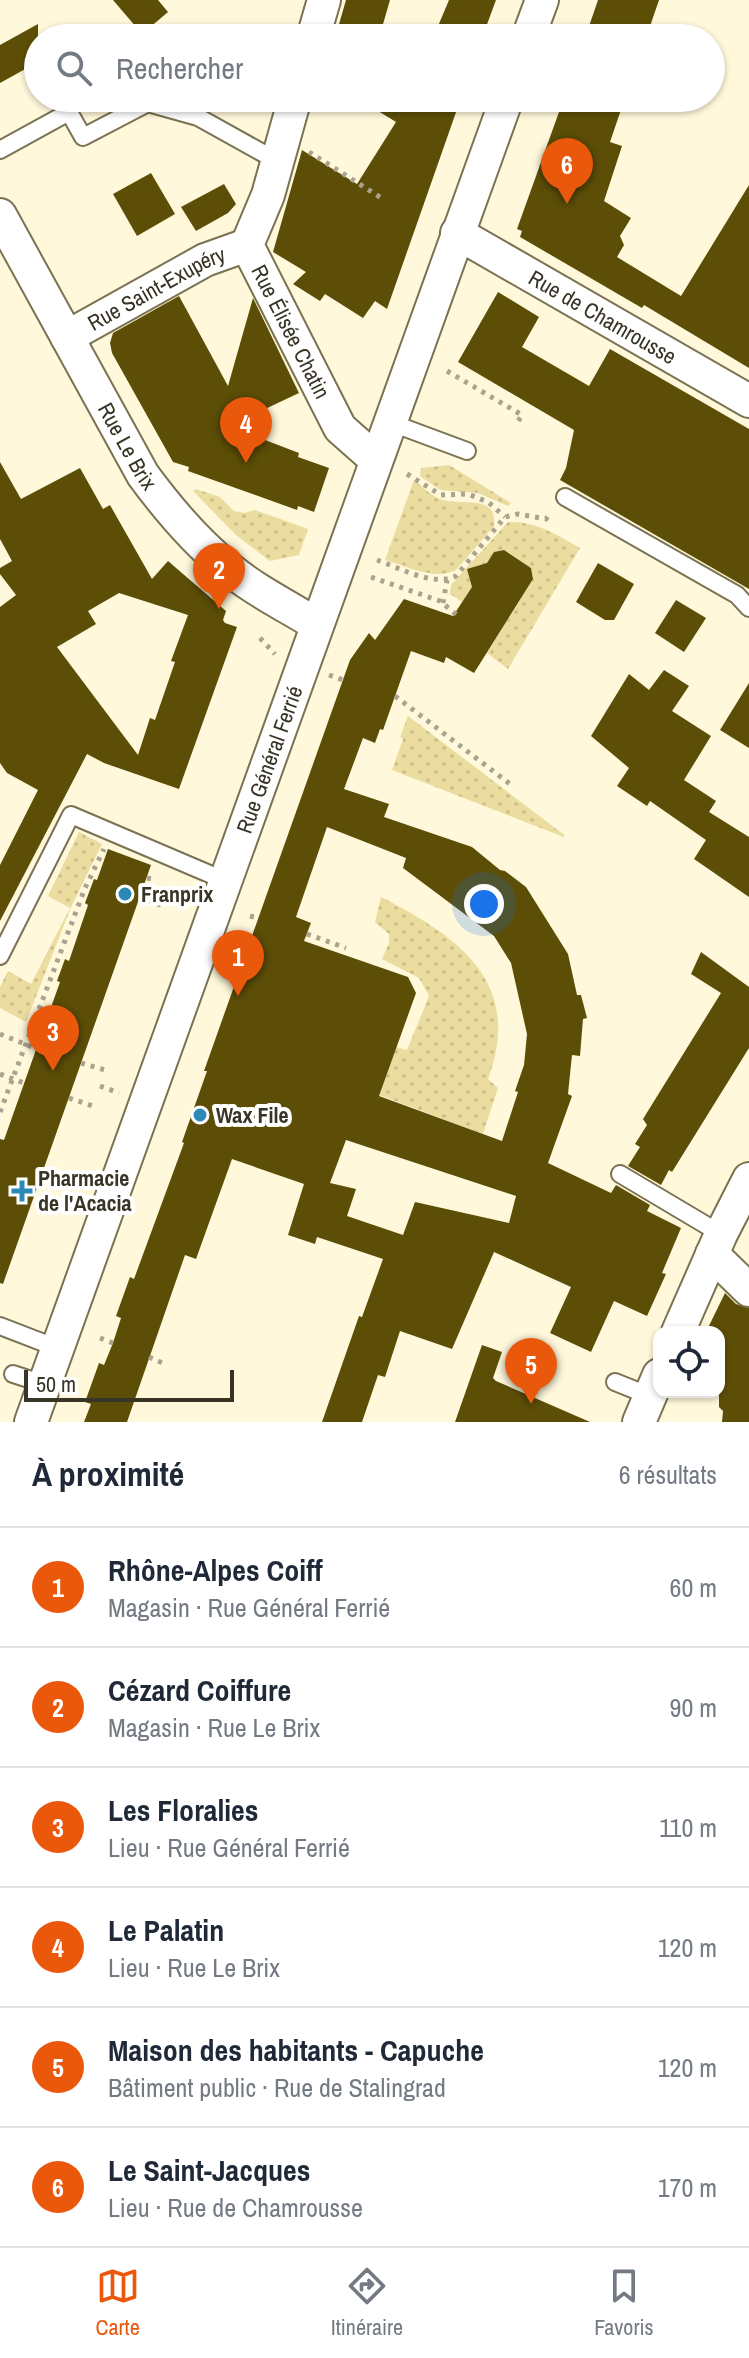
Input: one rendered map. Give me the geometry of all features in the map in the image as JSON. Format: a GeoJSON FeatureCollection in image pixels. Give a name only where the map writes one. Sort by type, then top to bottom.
{"type":"FeatureCollection","features":[{"type":"Feature","properties":{"kind":"street"},"geometry":{"type":"LineString","coordinates":[[317,24],[324,0]]}},
{"type":"Feature","properties":{"kind":"street"},"geometry":{"type":"LineString","coordinates":[[533,24],[542,0]]}},
{"type":"Feature","properties":{"kind":"street","name":"Rue Élisée Chatin"},"geometry":{"type":"LineString","coordinates":[[291,112],[268,195],[247,245],[340,428],[375,459]]}},
{"type":"Feature","properties":{"kind":"street","name":"Rue Général Ferrié"},"geometry":{"type":"LineString","coordinates":[[31,1422],[502,112]]}},
{"type":"Feature","properties":{"kind":"street","name":"Rue Le Brix"},"geometry":{"type":"LineString","coordinates":[[0,215],[143,475],[168,509],[194,539],[228,569],[316,624]]}},
{"type":"Feature","properties":{"kind":"street","name":"Rue de Chamrousse"},"geometry":{"type":"LineString","coordinates":[[457,233],[749,401]]}},
{"type":"Feature","properties":{"kind":"street","name":"Rue Saint-Exupéry"},"geometry":{"type":"LineString","coordinates":[[67,337],[205,260],[247,245]]}},
{"type":"Feature","properties":{"kind":"street"},"geometry":{"type":"LineString","coordinates":[[681,1326],[716,1244],[749,1179]]}},
{"type":"Feature","properties":{"kind":"street"},"geometry":{"type":"LineString","coordinates":[[716,1244],[749,1290]]}},
{"type":"Feature","properties":{"kind":"lane"},"geometry":{"type":"LineString","coordinates":[[0,150],[69,112],[83,137],[131,112]]}},
{"type":"Feature","properties":{"kind":"lane"},"geometry":{"type":"LineString","coordinates":[[180,112],[281,149]]}},
{"type":"Feature","properties":{"kind":"lane"},"geometry":{"type":"LineString","coordinates":[[389,422],[467,451]]}},
{"type":"Feature","properties":{"kind":"lane"},"geometry":{"type":"LineString","coordinates":[[565,497],[737,595],[749,608]]}},
{"type":"Feature","properties":{"kind":"lane"},"geometry":{"type":"LineString","coordinates":[[0,956],[71,815],[226,881]]}},
{"type":"Feature","properties":{"kind":"lane"},"geometry":{"type":"LineString","coordinates":[[620,1174],[716,1244]]}},
{"type":"Feature","properties":{"kind":"lane"},"geometry":{"type":"LineString","coordinates":[[0,1326],[57,1348]]}},
{"type":"Feature","properties":{"kind":"lane"},"geometry":{"type":"LineString","coordinates":[[13,1374],[44,1384]]}},
{"type":"Feature","properties":{"kind":"lane"},"geometry":{"type":"LineString","coordinates":[[615,1382],[649,1398]]}},
{"type":"Feature","properties":{"kind":"path"},"geometry":{"type":"LineString","coordinates":[[281,149],[383,199]]}},
{"type":"Feature","properties":{"kind":"path"},"geometry":{"type":"LineString","coordinates":[[447,371],[522,415],[515,426]]}},
{"type":"Feature","properties":{"kind":"path"},"geometry":{"type":"LineString","coordinates":[[407,474],[441,495],[468,494],[488,502],[505,517]]}},
{"type":"Feature","properties":{"kind":"path"},"geometry":{"type":"LineString","coordinates":[[377,560],[432,579],[447,580],[456,576],[505,517],[518,514],[546,519],[565,497]]}},
{"type":"Feature","properties":{"kind":"path"},"geometry":{"type":"LineString","coordinates":[[371,577],[443,603],[458,616]]}},
{"type":"Feature","properties":{"kind":"path"},"geometry":{"type":"LineString","coordinates":[[443,603],[447,580]]}},
{"type":"Feature","properties":{"kind":"path"},"geometry":{"type":"LineString","coordinates":[[395,696],[510,784]]}},
{"type":"Feature","properties":{"kind":"path"},"geometry":{"type":"LineString","coordinates":[[0,1112],[85,888],[112,832]]}},
{"type":"Feature","properties":{"kind":"path"},"geometry":{"type":"LineString","coordinates":[[147,878],[152,879],[145,900],[164,906]]}},
{"type":"Feature","properties":{"kind":"path"},"geometry":{"type":"LineString","coordinates":[[250,916],[258,918]]}},
{"type":"Feature","properties":{"kind":"path"},"geometry":{"type":"LineString","coordinates":[[307,934],[346,948]]}},
{"type":"Feature","properties":{"kind":"path"},"geometry":{"type":"LineString","coordinates":[[0,1034],[37,1049]]}},
{"type":"Feature","properties":{"kind":"path"},"geometry":{"type":"LineString","coordinates":[[81,1063],[105,1070]]}},
{"type":"Feature","properties":{"kind":"path"},"geometry":{"type":"LineString","coordinates":[[0,1074],[24,1083]]}},
{"type":"Feature","properties":{"kind":"path"},"geometry":{"type":"LineString","coordinates":[[69,1098],[93,1106]]}},
{"type":"Feature","properties":{"kind":"path"},"geometry":{"type":"LineString","coordinates":[[100,1338],[113,1343]]}},
{"type":"Feature","properties":{"kind":"path"},"geometry":{"type":"LineString","coordinates":[[149,1357],[167,1365]]}},
{"type":"Feature","properties":{"kind":"shaded area"},"geometry":{"type":"Polygon","coordinates":[[[449,465],[511,503],[508,506],[478,493],[440,490],[420,476],[421,468],[449,465]]]}},
{"type":"Feature","properties":{"kind":"shaded area"},"geometry":{"type":"Polygon","coordinates":[[[414,480],[437,498],[484,505],[494,515],[494,526],[456,570],[429,573],[385,560],[414,480]]]}},
{"type":"Feature","properties":{"kind":"shaded area"},"geometry":{"type":"Polygon","coordinates":[[[196,489],[220,497],[234,511],[244,513],[255,510],[308,529],[299,555],[270,561],[236,535],[193,491],[196,489]]]}},
{"type":"Feature","properties":{"kind":"shaded area"},"geometry":{"type":"Polygon","coordinates":[[[508,522],[536,526],[580,548],[508,669],[487,653],[533,579],[531,568],[504,550],[494,552],[487,563],[468,569],[472,587],[462,602],[450,594],[451,585],[508,522]]]}},
{"type":"Feature","properties":{"kind":"shaded area"},"geometry":{"type":"Polygon","coordinates":[[[408,716],[563,834],[564,837],[392,770],[408,716]]]}},
{"type":"Feature","properties":{"kind":"shaded area"},"geometry":{"type":"Polygon","coordinates":[[[79,832],[102,844],[71,907],[26,1022],[0,1008],[0,987],[8,971],[31,984],[70,908],[48,896],[79,832]]]}},
{"type":"Feature","properties":{"kind":"shaded area"},"geometry":{"type":"Polygon","coordinates":[[[381,897],[436,929],[459,947],[491,989],[497,1015],[497,1045],[488,1079],[498,1088],[483,1134],[379,1095],[396,1047],[407,1050],[429,996],[419,978],[382,959],[389,943],[389,934],[375,922],[381,897]]]}},
{"type":"Feature","properties":{"kind":"building"},"geometry":{"type":"Polygon","coordinates":[[[113,0],[158,0],[168,12],[154,24],[133,24],[113,0]]]}},
{"type":"Feature","properties":{"kind":"building"},"geometry":{"type":"Polygon","coordinates":[[[346,0],[390,0],[383,24],[339,24],[346,0]]]}},
{"type":"Feature","properties":{"kind":"building"},"geometry":{"type":"Polygon","coordinates":[[[449,0],[496,0],[487,24],[439,24],[449,0]]]}},
{"type":"Feature","properties":{"kind":"building"},"geometry":{"type":"Polygon","coordinates":[[[598,0],[659,0],[651,24],[590,24],[598,0]]]}},
{"type":"Feature","properties":{"kind":"building"},"geometry":{"type":"Polygon","coordinates":[[[24,32],[24,70],[0,83],[0,45],[24,32]]]}},
{"type":"Feature","properties":{"kind":"building"},"geometry":{"type":"Polygon","coordinates":[[[380,112],[456,112],[387,309],[375,301],[363,318],[325,294],[320,301],[293,284],[306,272],[273,252],[302,150],[357,184],[396,122],[380,112]]]}},
{"type":"Feature","properties":{"kind":"building"},"geometry":{"type":"Polygon","coordinates":[[[559,112],[620,112],[610,142],[622,146],[604,201],[631,218],[620,236],[624,245],[617,257],[681,296],[749,185],[749,368],[644,305],[642,308],[520,237],[522,231],[517,229],[559,112]]]}},
{"type":"Feature","properties":{"kind":"building"},"geometry":{"type":"Polygon","coordinates":[[[151,173],[175,214],[137,236],[113,194],[151,173]]]}},
{"type":"Feature","properties":{"kind":"building"},"geometry":{"type":"Polygon","coordinates":[[[224,184],[236,204],[228,213],[196,231],[181,207],[224,184]]]}},
{"type":"Feature","properties":{"kind":"building"},"geometry":{"type":"Polygon","coordinates":[[[498,292],[539,317],[522,347],[589,386],[610,349],[749,429],[749,589],[560,480],[566,468],[574,430],[458,362],[498,292]]]}},
{"type":"Feature","properties":{"kind":"building"},"geometry":{"type":"Polygon","coordinates":[[[179,296],[228,386],[253,298],[299,393],[229,426],[329,468],[314,512],[298,506],[297,510],[188,471],[189,467],[173,462],[112,353],[110,343],[113,333],[179,296]]]}},
{"type":"Feature","properties":{"kind":"building"},"geometry":{"type":"Polygon","coordinates":[[[0,462],[21,499],[80,468],[103,509],[110,505],[152,579],[168,561],[226,611],[225,623],[237,627],[179,789],[87,754],[0,921],[0,865],[38,790],[7,773],[0,763],[0,607],[16,595],[0,574],[0,568],[12,561],[0,539],[0,462]],[[119,593],[88,611],[96,624],[57,647],[138,755],[150,718],[155,720],[175,662],[171,661],[188,615],[119,593]]]}},
{"type":"Feature","properties":{"kind":"building"},"geometry":{"type":"Polygon","coordinates":[[[504,550],[531,568],[533,579],[474,673],[446,657],[444,663],[411,651],[383,730],[380,729],[375,743],[363,738],[344,789],[389,804],[384,817],[472,847],[505,871],[526,887],[568,954],[577,995],[581,995],[587,1018],[583,1019],[580,1056],[572,1055],[568,1094],[572,1096],[548,1163],[611,1193],[616,1185],[650,1205],[647,1211],[681,1228],[662,1273],[666,1274],[647,1316],[614,1301],[591,1352],[550,1333],[571,1287],[494,1252],[452,1349],[400,1331],[385,1377],[378,1375],[362,1422],[322,1422],[359,1316],[362,1317],[383,1259],[317,1237],[315,1244],[288,1235],[304,1184],[232,1159],[196,1259],[185,1255],[127,1422],[84,1422],[91,1404],[85,1402],[99,1363],[104,1365],[113,1343],[121,1318],[116,1316],[130,1277],[134,1279],[184,1143],[207,1071],[204,1071],[350,660],[369,633],[375,640],[404,599],[453,616],[472,587],[467,569],[487,563],[494,552],[504,550]],[[327,827],[296,917],[311,923],[304,941],[408,977],[416,993],[379,1096],[502,1141],[518,1092],[515,1091],[524,1065],[527,1034],[511,963],[494,936],[403,868],[406,858],[327,827]],[[346,1140],[330,1183],[356,1189],[347,1216],[403,1235],[415,1202],[509,1223],[516,1196],[346,1140]]]}},
{"type":"Feature","properties":{"kind":"building"},"geometry":{"type":"Polygon","coordinates":[[[598,563],[634,584],[614,620],[605,620],[576,602],[598,563]]]}},
{"type":"Feature","properties":{"kind":"building"},"geometry":{"type":"Polygon","coordinates":[[[676,600],[706,618],[684,652],[655,633],[676,600]]]}},
{"type":"Feature","properties":{"kind":"building"},"geometry":{"type":"Polygon","coordinates":[[[664,670],[689,686],[672,711],[711,736],[684,780],[716,801],[709,812],[749,837],[749,897],[694,859],[706,840],[650,801],[647,806],[617,786],[629,768],[591,736],[629,674],[649,690],[664,670]]]}},
{"type":"Feature","properties":{"kind":"building"},"geometry":{"type":"Polygon","coordinates":[[[749,683],[749,748],[720,730],[749,683]]]}},
{"type":"Feature","properties":{"kind":"building"},"geometry":{"type":"Polygon","coordinates":[[[108,849],[151,865],[3,1284],[0,1283],[0,1139],[4,1140],[60,982],[57,981],[65,959],[69,961],[88,905],[85,903],[108,849]]]}},
{"type":"Feature","properties":{"kind":"building"},"geometry":{"type":"Polygon","coordinates":[[[701,952],[749,987],[749,1048],[661,1185],[628,1166],[640,1147],[635,1144],[647,1125],[643,1119],[721,993],[691,974],[701,952]]]}},
{"type":"Feature","properties":{"kind":"building"},"geometry":{"type":"Polygon","coordinates":[[[725,1293],[736,1304],[749,1308],[749,1422],[722,1422],[719,1398],[725,1398],[725,1326],[709,1326],[725,1293]]]}},
{"type":"Feature","properties":{"kind":"building"},"geometry":{"type":"Polygon","coordinates":[[[482,1345],[502,1352],[493,1378],[496,1381],[590,1422],[455,1422],[482,1345]]]}},
{"type":"Feature","properties":{"kind":"place","name":"Le Saint-Jacques"},"geometry":{"type":"Point","coordinates":[567,204]}},
{"type":"Feature","properties":{"kind":"place","name":"Le Palatin"},"geometry":{"type":"Point","coordinates":[246,463]}},
{"type":"Feature","properties":{"kind":"place","name":"Cézard Coiffure"},"geometry":{"type":"Point","coordinates":[219,609]}},
{"type":"Feature","properties":{"kind":"place","name":"Franprix"},"geometry":{"type":"Point","coordinates":[125,894]}},
{"type":"Feature","properties":{"kind":"place","name":"Rhône-Alpes Coiff"},"geometry":{"type":"Point","coordinates":[238,996]}},
{"type":"Feature","properties":{"kind":"place","name":"Les Floralies"},"geometry":{"type":"Point","coordinates":[53,1071]}},
{"type":"Feature","properties":{"kind":"place","name":"Wax File"},"geometry":{"type":"Point","coordinates":[200,1115]}},
{"type":"Feature","properties":{"kind":"place","name":"Pharmacie de l'Acacia"},"geometry":{"type":"Point","coordinates":[22,1191]}},
{"type":"Feature","properties":{"kind":"place","name":"Maison des habitants - Capuche"},"geometry":{"type":"Point","coordinates":[531,1404]}}]}
